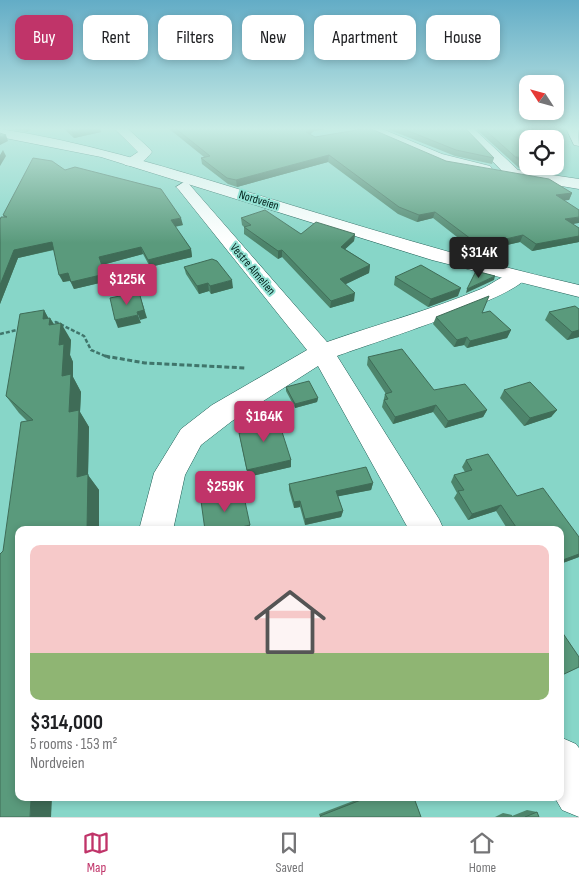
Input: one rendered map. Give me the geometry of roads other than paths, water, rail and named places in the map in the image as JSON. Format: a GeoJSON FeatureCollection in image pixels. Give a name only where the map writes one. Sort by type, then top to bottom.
{"type":"FeatureCollection","features":[{"type":"Feature","properties":{"kind":"street","name":"Nordveien"},"geometry":{"type":"LineString","coordinates":[[144,166],[516,278],[579,291]]}},
{"type":"Feature","properties":{"kind":"street"},"geometry":{"type":"LineString","coordinates":[[472,166],[579,184]]}},
{"type":"Feature","properties":{"kind":"street"},"geometry":{"type":"LineString","coordinates":[[506,166],[514,174]]}},
{"type":"Feature","properties":{"kind":"street","name":"Vestre Almelien"},"geometry":{"type":"LineString","coordinates":[[184,186],[322,352],[425,526]]}},
{"type":"Feature","properties":{"kind":"street","name":"Nordveien"},"geometry":{"type":"LineString","coordinates":[[516,278],[579,282]]}},
{"type":"Feature","properties":{"kind":"street"},"geometry":{"type":"LineString","coordinates":[[157,526],[170,473],[191,437],[280,366],[489,293],[516,278]]}},
{"type":"Feature","properties":{"kind":"street"},"geometry":{"type":"LineString","coordinates":[[564,767],[579,793]]}}]}
